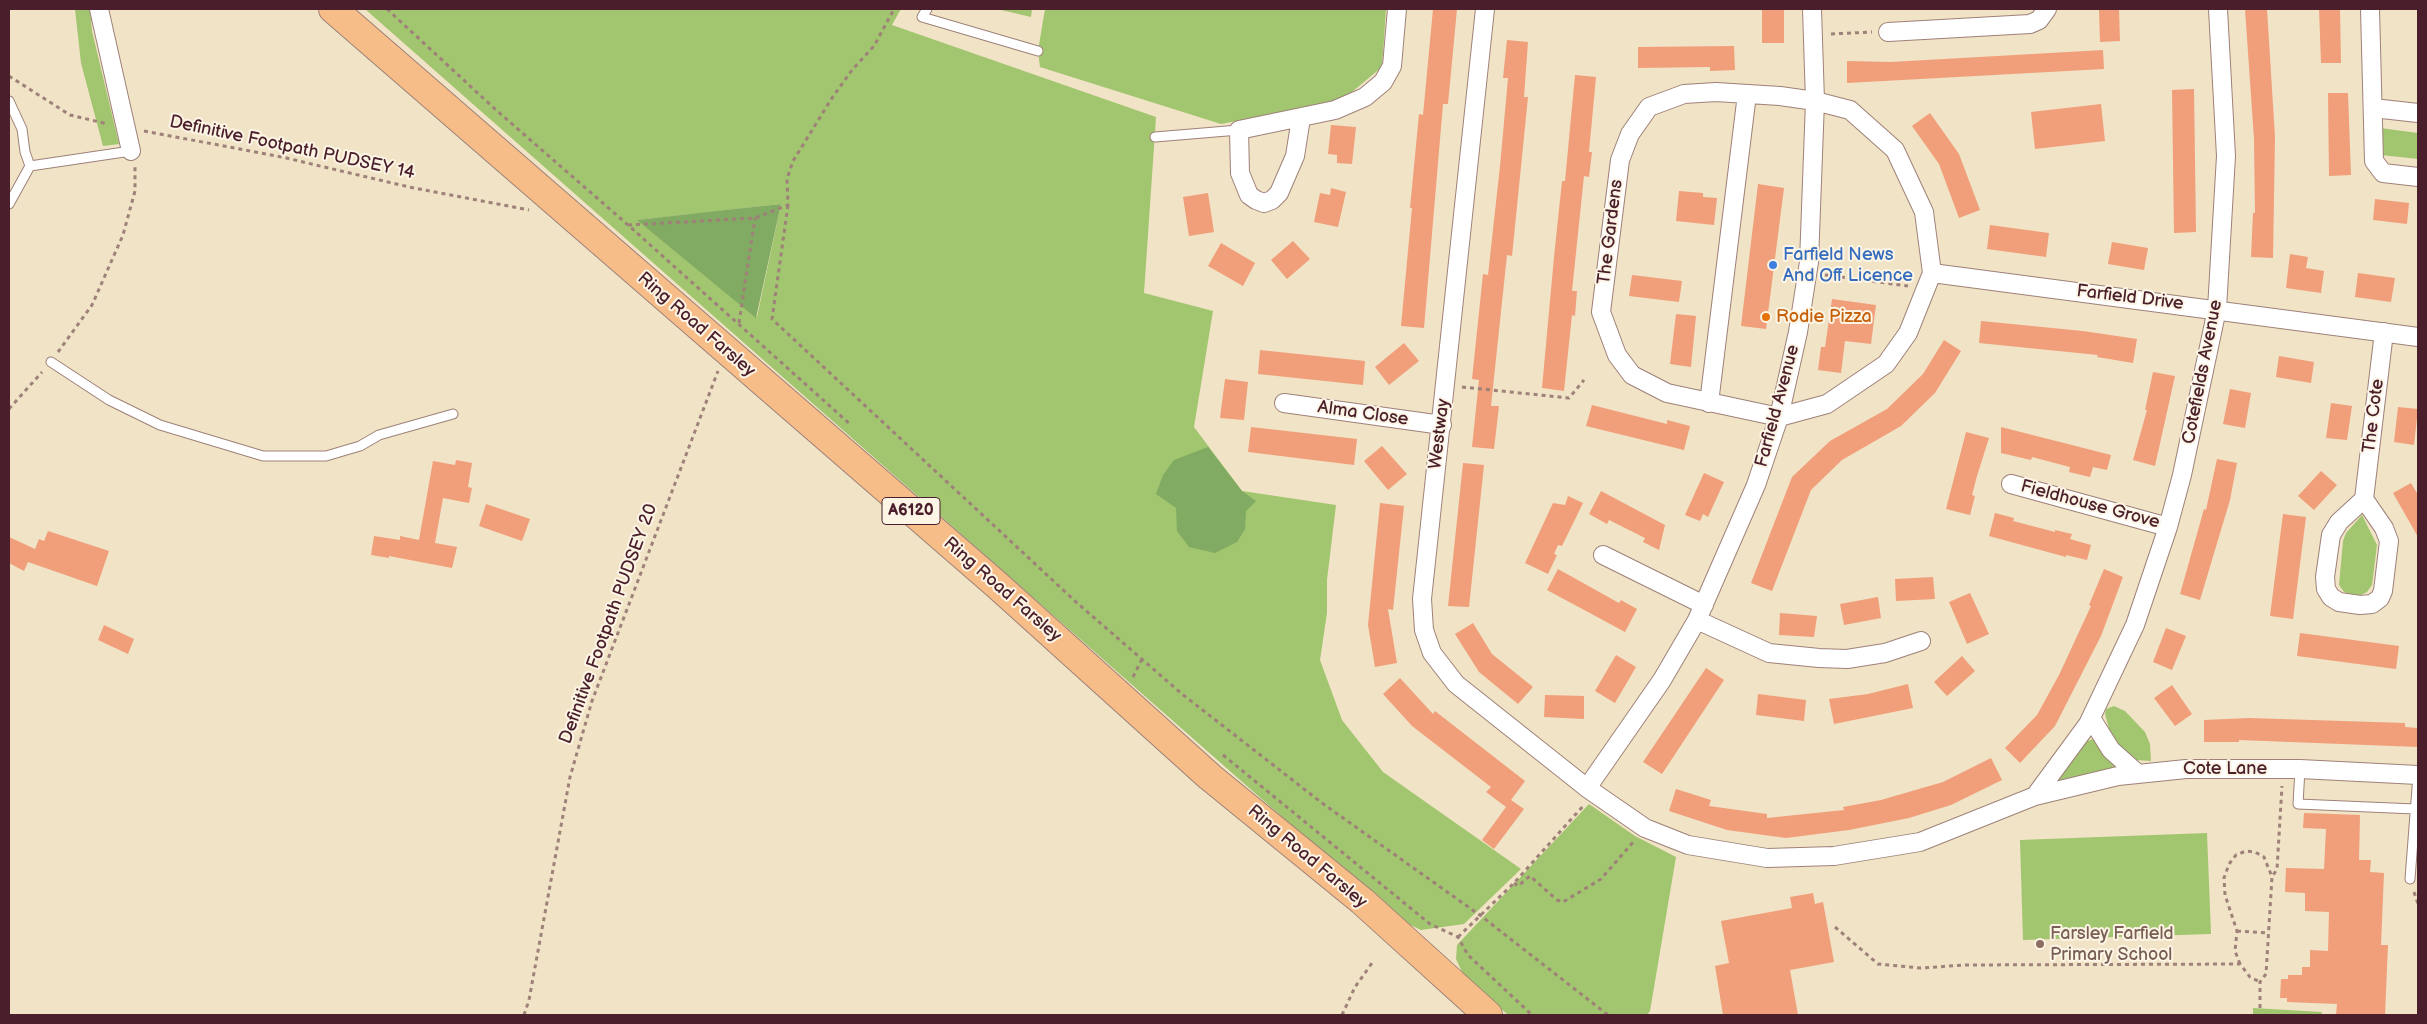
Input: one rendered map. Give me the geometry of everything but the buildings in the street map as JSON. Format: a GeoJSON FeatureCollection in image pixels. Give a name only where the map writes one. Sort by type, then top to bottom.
{"type":"FeatureCollection","features":[{"type":"Feature","properties":{"kind":"highway","name":"Ring Road Farsley"},"geometry":{"type":"LineString","coordinates":[[333,9],[782,401],[997,585],[1210,777],[1362,902],[1488,1015]]}},
{"type":"Feature","properties":{"kind":"street"},"geometry":{"type":"LineString","coordinates":[[99,9],[131,151]]}},
{"type":"Feature","properties":{"kind":"street"},"geometry":{"type":"LineString","coordinates":[[1301,118],[1295,156],[1280,193],[1272,200],[1264,203],[1249,195],[1240,173],[1239,130],[1335,110],[1365,96],[1383,82],[1392,66],[1397,9]]}},
{"type":"Feature","properties":{"kind":"street","name":"Westway"},"geometry":{"type":"LineString","coordinates":[[1485,9],[1422,599],[1424,630],[1432,653],[1456,684],[1591,791]]}},
{"type":"Feature","properties":{"kind":"street","name":"Farfield Avenue"},"geometry":{"type":"LineString","coordinates":[[1591,791],[1662,680],[1701,613],[1756,485],[1779,417],[1798,332],[1808,273],[1813,189],[1815,101],[1812,9]]}},
{"type":"Feature","properties":{"kind":"street"},"geometry":{"type":"LineString","coordinates":[[1888,32],[2030,24],[2039,20],[2047,9]]}},
{"type":"Feature","properties":{"kind":"street","name":"Cotefields Avenue"},"geometry":{"type":"LineString","coordinates":[[2035,796],[2091,718],[2135,625],[2168,527],[2182,475],[2217,309],[2226,156],[2218,9]]}},
{"type":"Feature","properties":{"kind":"street"},"geometry":{"type":"LineString","coordinates":[[2370,9],[2374,161],[2383,173],[2418,177]]}},
{"type":"Feature","properties":{"kind":"street","name":"The Gardens"},"geometry":{"type":"LineString","coordinates":[[1716,92],[1815,101],[1850,110],[1895,150],[1924,212],[1929,281],[1908,333],[1886,364],[1827,404],[1779,417],[1667,394],[1632,375],[1616,355],[1601,312],[1620,160],[1630,134],[1649,107],[1684,94],[1716,92]]}},
{"type":"Feature","properties":{"kind":"street"},"geometry":{"type":"LineString","coordinates":[[1709,403],[1747,94]]}},
{"type":"Feature","properties":{"kind":"street"},"geometry":{"type":"LineString","coordinates":[[2373,108],[2418,113]]}},
{"type":"Feature","properties":{"kind":"street","name":"Farfield Drive"},"geometry":{"type":"LineString","coordinates":[[1929,281],[2217,309],[2418,337]]}},
{"type":"Feature","properties":{"kind":"street","name":"The Cote"},"geometry":{"type":"LineString","coordinates":[[2364,500],[2384,332]]}},
{"type":"Feature","properties":{"kind":"street","name":"Alma Close"},"geometry":{"type":"LineString","coordinates":[[1284,403],[1442,425]]}},
{"type":"Feature","properties":{"kind":"street","name":"Fieldhouse Grove"},"geometry":{"type":"LineString","coordinates":[[2011,484],[2168,527]]}},
{"type":"Feature","properties":{"kind":"street"},"geometry":{"type":"LineString","coordinates":[[2364,500],[2384,528],[2389,541],[2383,591],[2380,598],[2372,604],[2360,605],[2339,602],[2331,597],[2326,589],[2325,577],[2331,535],[2340,522],[2364,500]]}},
{"type":"Feature","properties":{"kind":"street"},"geometry":{"type":"LineString","coordinates":[[1603,554],[1769,653],[1847,659],[1885,652],[1920,641]]}},
{"type":"Feature","properties":{"kind":"street"},"geometry":{"type":"LineString","coordinates":[[2091,718],[2111,750],[2138,774]]}},
{"type":"Feature","properties":{"kind":"street","name":"Cote Lane"},"geometry":{"type":"LineString","coordinates":[[2035,796],[2118,776],[2186,768],[2292,769],[2418,775]]}},
{"type":"Feature","properties":{"kind":"street"},"geometry":{"type":"LineString","coordinates":[[1591,791],[1645,828],[1688,845],[1767,858],[1834,856],[1920,842],[2035,796]]}},
{"type":"Feature","properties":{"kind":"lane"},"geometry":{"type":"LineString","coordinates":[[927,9],[922,17],[1038,51]]}},
{"type":"Feature","properties":{"kind":"lane"},"geometry":{"type":"LineString","coordinates":[[9,101],[22,129],[25,152],[30,166],[9,204]]}},
{"type":"Feature","properties":{"kind":"lane"},"geometry":{"type":"LineString","coordinates":[[1155,137],[1239,130]]}},
{"type":"Feature","properties":{"kind":"lane"},"geometry":{"type":"LineString","coordinates":[[30,166],[131,151]]}},
{"type":"Feature","properties":{"kind":"lane"},"geometry":{"type":"LineString","coordinates":[[51,362],[109,400],[160,425],[263,456],[326,456],[360,446],[388,432],[453,414]]}},
{"type":"Feature","properties":{"kind":"lane"},"geometry":{"type":"LineString","coordinates":[[2292,769],[2298,804],[2415,809]]}},
{"type":"Feature","properties":{"kind":"lane"},"geometry":{"type":"LineString","coordinates":[[2410,879],[2418,775]]}},
{"type":"Feature","properties":{"kind":"path"},"geometry":{"type":"LineString","coordinates":[[386,9],[496,110],[739,324],[755,218]]}},
{"type":"Feature","properties":{"kind":"path"},"geometry":{"type":"LineString","coordinates":[[894,9],[874,46],[852,70],[837,91],[793,161],[787,179],[788,205],[772,319],[1076,602],[1182,694],[1322,803],[1481,916],[1608,1015]]}},
{"type":"Feature","properties":{"kind":"path"},"geometry":{"type":"LineString","coordinates":[[1813,34],[1888,32]]}},
{"type":"Feature","properties":{"kind":"path","name":"Definitive Footpath PUDSEY 14"},"geometry":{"type":"LineString","coordinates":[[9,76],[70,115],[125,128],[282,157],[409,187],[536,211]]}},
{"type":"Feature","properties":{"kind":"path"},"geometry":{"type":"LineString","coordinates":[[9,409],[51,362],[92,305],[123,235],[135,191],[136,168],[131,151]]}},
{"type":"Feature","properties":{"kind":"path"},"geometry":{"type":"LineString","coordinates":[[628,225],[755,218],[788,205]]}},
{"type":"Feature","properties":{"kind":"path"},"geometry":{"type":"LineString","coordinates":[[1808,273],[1929,281]]}},
{"type":"Feature","properties":{"kind":"path","name":"Definitive Footpath PUDSEY 20"},"geometry":{"type":"LineString","coordinates":[[524,1015],[531,990],[570,777],[592,701],[720,366]]}},
{"type":"Feature","properties":{"kind":"path"},"geometry":{"type":"LineString","coordinates":[[1446,385],[1569,398],[1584,380]]}},
{"type":"Feature","properties":{"kind":"path"},"geometry":{"type":"LineString","coordinates":[[1140,683],[1133,677],[1142,660]]}},
{"type":"Feature","properties":{"kind":"path"},"geometry":{"type":"LineString","coordinates":[[1220,752],[1430,924],[1458,937],[1468,955],[1532,1015]]}},
{"type":"Feature","properties":{"kind":"path"},"geometry":{"type":"LineString","coordinates":[[2272,876],[2278,869],[2292,769]]}},
{"type":"Feature","properties":{"kind":"path"},"geometry":{"type":"LineString","coordinates":[[1458,937],[1514,883],[1591,791]]}},
{"type":"Feature","properties":{"kind":"path"},"geometry":{"type":"LineString","coordinates":[[1514,883],[1518,886],[1530,876],[1557,900],[1563,902],[1601,879],[1645,828]]}},
{"type":"Feature","properties":{"kind":"path"},"geometry":{"type":"LineString","coordinates":[[2260,982],[2250,977],[2240,964],[2235,951],[2237,931],[2225,895],[2224,878],[2228,864],[2236,855],[2246,851],[2255,852],[2264,857],[2272,876],[2266,974],[2260,982],[2260,1008]]}},
{"type":"Feature","properties":{"kind":"path"},"geometry":{"type":"LineString","coordinates":[[1835,927],[1878,964],[1921,968],[2240,964]]}},
{"type":"Feature","properties":{"kind":"path"},"geometry":{"type":"LineString","coordinates":[[2237,931],[2268,933]]}},
{"type":"Feature","properties":{"kind":"path"},"geometry":{"type":"LineString","coordinates":[[1342,1015],[1355,987],[1372,963]]}},
{"type":"Feature","properties":{"kind":"green space"},"geometry":{"type":"Polygon","coordinates":[[[75,9],[90,9],[92,31],[119,144],[103,146],[81,63],[75,9]]]}},
{"type":"Feature","properties":{"kind":"green space"},"geometry":{"type":"Polygon","coordinates":[[[365,9],[901,9],[892,25],[1156,117],[1144,293],[1213,311],[1194,427],[1242,491],[1336,505],[1327,580],[1327,613],[1320,660],[1342,720],[1383,772],[1521,869],[1464,924],[1421,930],[1406,923],[1315,846],[365,9]],[[781,204],[638,220],[757,317],[781,204]]]}},
{"type":"Feature","properties":{"kind":"green space"},"geometry":{"type":"Polygon","coordinates":[[[997,9],[1032,9],[1031,17],[997,9]]]}},
{"type":"Feature","properties":{"kind":"green space"},"geometry":{"type":"Polygon","coordinates":[[[1045,9],[1386,9],[1382,67],[1341,101],[1221,124],[1040,67],[1038,51],[1045,9]]]}},
{"type":"Feature","properties":{"kind":"green space"},"geometry":{"type":"Polygon","coordinates":[[[2380,128],[2418,133],[2418,159],[2381,155],[2380,128]]]}},
{"type":"Feature","properties":{"kind":"green space"},"geometry":{"type":"Polygon","coordinates":[[[781,204],[756,318],[637,220],[707,212],[781,204]]]}},
{"type":"Feature","properties":{"kind":"green space"},"geometry":{"type":"Polygon","coordinates":[[[1208,447],[1242,491],[1256,501],[1246,511],[1245,529],[1237,542],[1215,553],[1189,547],[1177,531],[1176,508],[1156,494],[1163,475],[1174,460],[1208,447]]]}},
{"type":"Feature","properties":{"kind":"green space"},"geometry":{"type":"Polygon","coordinates":[[[2362,515],[2377,545],[2372,585],[2367,592],[2361,595],[2344,592],[2339,585],[2343,541],[2346,533],[2362,515]]]}},
{"type":"Feature","properties":{"kind":"green space"},"geometry":{"type":"Polygon","coordinates":[[[2114,706],[2125,711],[2145,732],[2150,744],[2151,761],[2136,760],[2125,754],[2111,736],[2105,714],[2106,709],[2114,706]]]}},
{"type":"Feature","properties":{"kind":"green space"},"geometry":{"type":"Polygon","coordinates":[[[2093,739],[2103,754],[2117,769],[2059,783],[2057,779],[2087,741],[2093,739]]]}},
{"type":"Feature","properties":{"kind":"green space"},"geometry":{"type":"Polygon","coordinates":[[[1589,804],[1635,836],[1676,857],[1650,1011],[1647,1015],[1508,1015],[1463,974],[1456,959],[1457,945],[1589,804]]]}},
{"type":"Feature","properties":{"kind":"green space"},"geometry":{"type":"Polygon","coordinates":[[[2207,833],[2211,934],[2023,940],[2020,840],[2207,833]]]}},
{"type":"Feature","properties":{"kind":"green space"},"geometry":{"type":"Polygon","coordinates":[[[2253,1008],[2322,1012],[2321,1015],[2253,1015],[2253,1008]]]}},
{"type":"Feature","properties":{"kind":"place","name":"Farfield News And Off Licence"},"geometry":{"type":"Point","coordinates":[1773,265]}},
{"type":"Feature","properties":{"kind":"place","name":"Rodie Pizza"},"geometry":{"type":"Point","coordinates":[1766,317]}},
{"type":"Feature","properties":{"kind":"place","name":"Farsley Farfield Primary School"},"geometry":{"type":"Point","coordinates":[2040,944]}}]}
